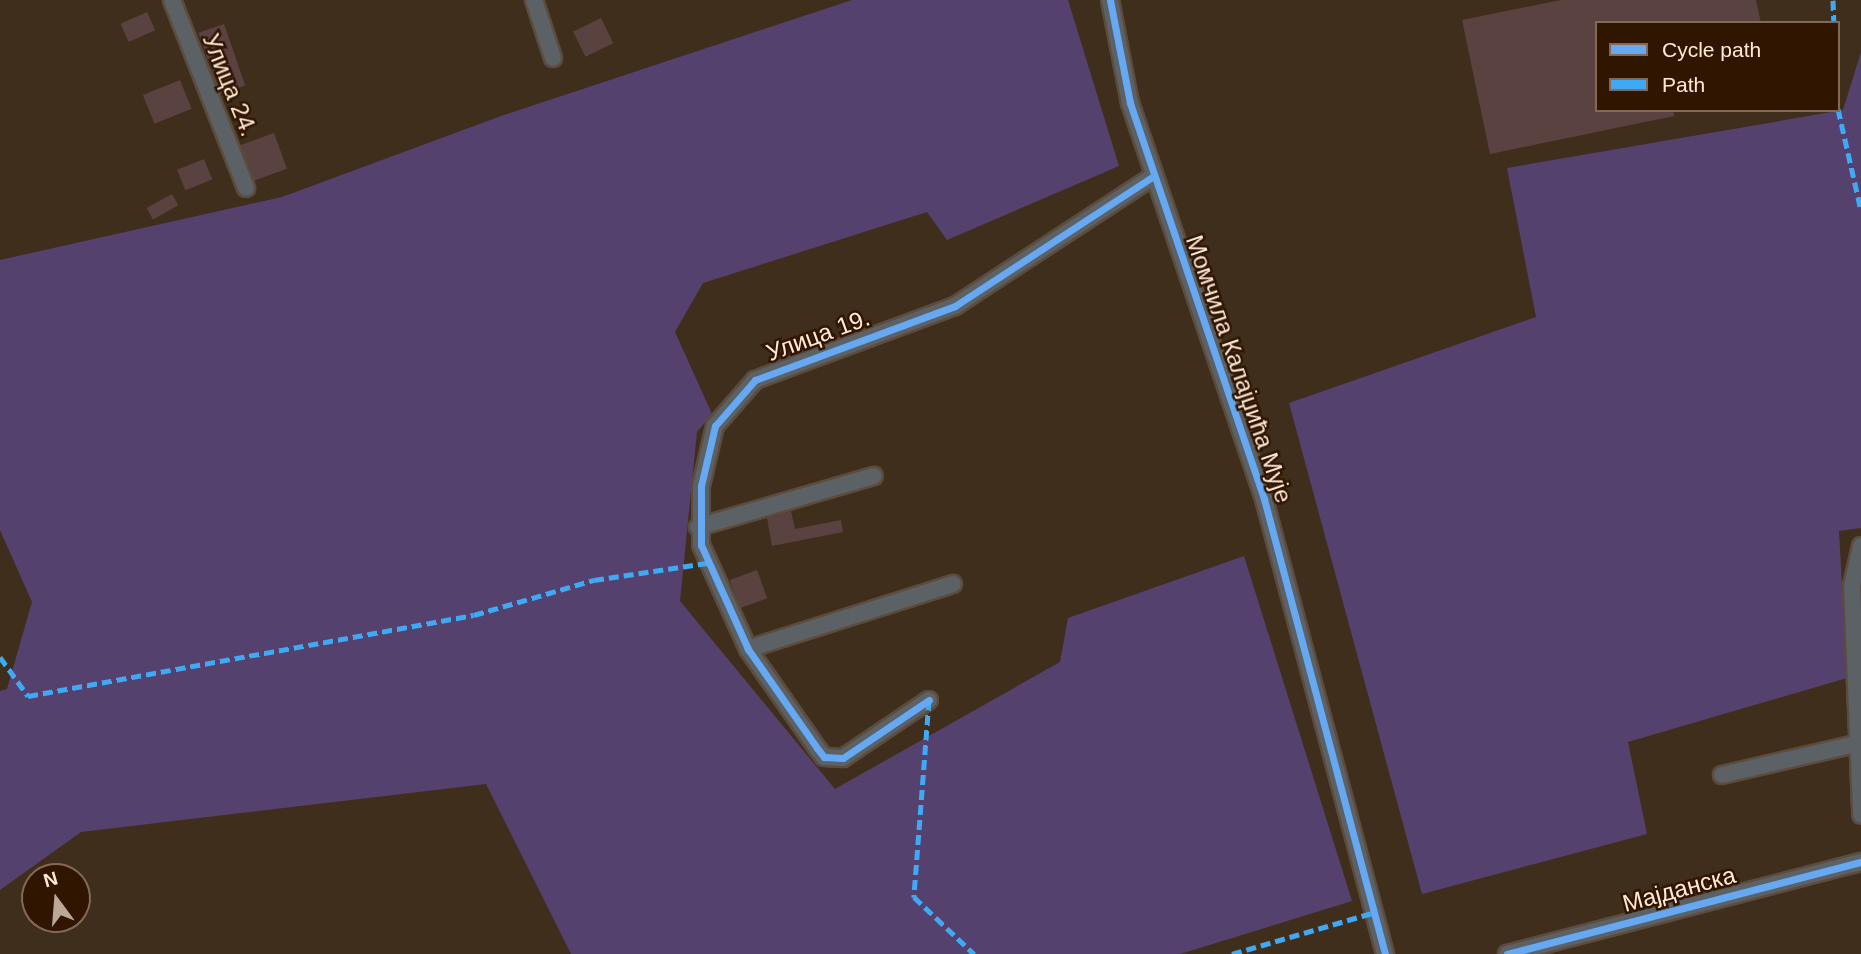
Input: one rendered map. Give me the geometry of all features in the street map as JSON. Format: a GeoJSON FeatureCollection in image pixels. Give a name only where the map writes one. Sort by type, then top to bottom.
{"type":"FeatureCollection","features":[{"type":"Feature","properties":{"kind":"street","name":"Улица 24."},"geometry":{"type":"LineString","coordinates":[[172,0],[246,188]]}},
{"type":"Feature","properties":{"kind":"street"},"geometry":{"type":"LineString","coordinates":[[534,0],[553,58]]}},
{"type":"Feature","properties":{"kind":"street","name":"Момчила Калајџића Мује"},"geometry":{"type":"LineString","coordinates":[[1110,0],[1130,103],[1152,177],[1264,499],[1385,954]]}},
{"type":"Feature","properties":{"kind":"street","name":"Улица 19."},"geometry":{"type":"LineString","coordinates":[[929,700],[851,755],[824,757],[748,649],[707,563],[698,527],[710,441],[741,390],[771,372],[955,306],[1152,177]]}},
{"type":"Feature","properties":{"kind":"street"},"geometry":{"type":"LineString","coordinates":[[698,527],[874,476]]}},
{"type":"Feature","properties":{"kind":"street"},"geometry":{"type":"LineString","coordinates":[[1861,545],[1852,566],[1859,697],[1861,815]]}},
{"type":"Feature","properties":{"kind":"street"},"geometry":{"type":"LineString","coordinates":[[748,649],[953,584]]}},
{"type":"Feature","properties":{"kind":"street"},"geometry":{"type":"LineString","coordinates":[[1722,775],[1859,743]]}},
{"type":"Feature","properties":{"kind":"street","name":"Мајданска"},"geometry":{"type":"LineString","coordinates":[[1507,954],[1861,862]]}},
{"type":"Feature","properties":{"kind":"shaded area"},"geometry":{"type":"Polygon","coordinates":[[[852,0],[1068,0],[1119,166],[947,240],[927,212],[703,283],[675,332],[712,414],[697,432],[680,601],[835,789],[1060,662],[1068,618],[1244,556],[1352,901],[1180,954],[571,954],[486,784],[81,832],[38,863],[21,863],[21,875],[0,890],[0,691],[7,689],[32,602],[0,530],[0,260],[282,197],[501,116],[852,0]]]}},
{"type":"Feature","properties":{"kind":"shaded area"},"geometry":{"type":"Polygon","coordinates":[[[1861,52],[1861,528],[1839,531],[1847,678],[1628,742],[1647,834],[1422,894],[1289,403],[1536,317],[1507,168],[1843,110],[1861,52]]]}},
{"type":"Feature","properties":{"kind":"building"},"geometry":{"type":"Polygon","coordinates":[[[1561,0],[1756,0],[1761,21],[1595,21],[1595,112],[1673,112],[1674,116],[1490,154],[1462,20],[1561,0]]]}},
{"type":"Feature","properties":{"kind":"building"},"geometry":{"type":"Polygon","coordinates":[[[147,12],[155,30],[129,42],[121,24],[147,12]]]}},
{"type":"Feature","properties":{"kind":"building"},"geometry":{"type":"Polygon","coordinates":[[[601,18],[613,43],[585,57],[573,32],[601,18]]]}},
{"type":"Feature","properties":{"kind":"building"},"geometry":{"type":"Polygon","coordinates":[[[224,24],[245,85],[220,94],[198,33],[224,24]]]}},
{"type":"Feature","properties":{"kind":"building"},"geometry":{"type":"Polygon","coordinates":[[[180,80],[192,109],[155,124],[143,95],[180,80]]]}},
{"type":"Feature","properties":{"kind":"building"},"geometry":{"type":"Polygon","coordinates":[[[274,133],[287,169],[253,181],[240,145],[274,133]]]}},
{"type":"Feature","properties":{"kind":"building"},"geometry":{"type":"Polygon","coordinates":[[[204,159],[212,179],[185,190],[177,170],[204,159]]]}},
{"type":"Feature","properties":{"kind":"building"},"geometry":{"type":"Polygon","coordinates":[[[172,194],[178,205],[153,219],[147,208],[172,194]]]}},
{"type":"Feature","properties":{"kind":"building"},"geometry":{"type":"Polygon","coordinates":[[[791,511],[795,529],[841,520],[843,532],[772,546],[767,518],[791,511]]]}},
{"type":"Feature","properties":{"kind":"building"},"geometry":{"type":"Polygon","coordinates":[[[757,570],[767,598],[740,608],[730,580],[757,570]]]}},
{"type":"Feature","properties":{"kind":"marked path"},"geometry":{"type":"LineString","coordinates":[[1833,0],[1834,21]]}},
{"type":"Feature","properties":{"kind":"marked path"},"geometry":{"type":"LineString","coordinates":[[1839,112],[1861,210]]}},
{"type":"Feature","properties":{"kind":"marked path"},"geometry":{"type":"LineString","coordinates":[[0,657],[28,696],[474,615],[594,580],[707,563]]}},
{"type":"Feature","properties":{"kind":"marked path"},"geometry":{"type":"LineString","coordinates":[[929,700],[914,897],[974,954]]}},
{"type":"Feature","properties":{"kind":"marked path"},"geometry":{"type":"LineString","coordinates":[[1232,954],[1372,913]]}},
{"type":"Feature","properties":{"kind":"cycle path"},"geometry":{"type":"LineString","coordinates":[[1110,0],[1130,103],[1264,499],[1385,954]]}},
{"type":"Feature","properties":{"kind":"cycle path"},"geometry":{"type":"LineString","coordinates":[[929,700],[843,758],[824,757],[748,649],[701,545],[701,486],[715,426],[755,380],[955,306],[1152,177]]}},
{"type":"Feature","properties":{"kind":"cycle path"},"geometry":{"type":"LineString","coordinates":[[1507,954],[1861,862]]}}]}
